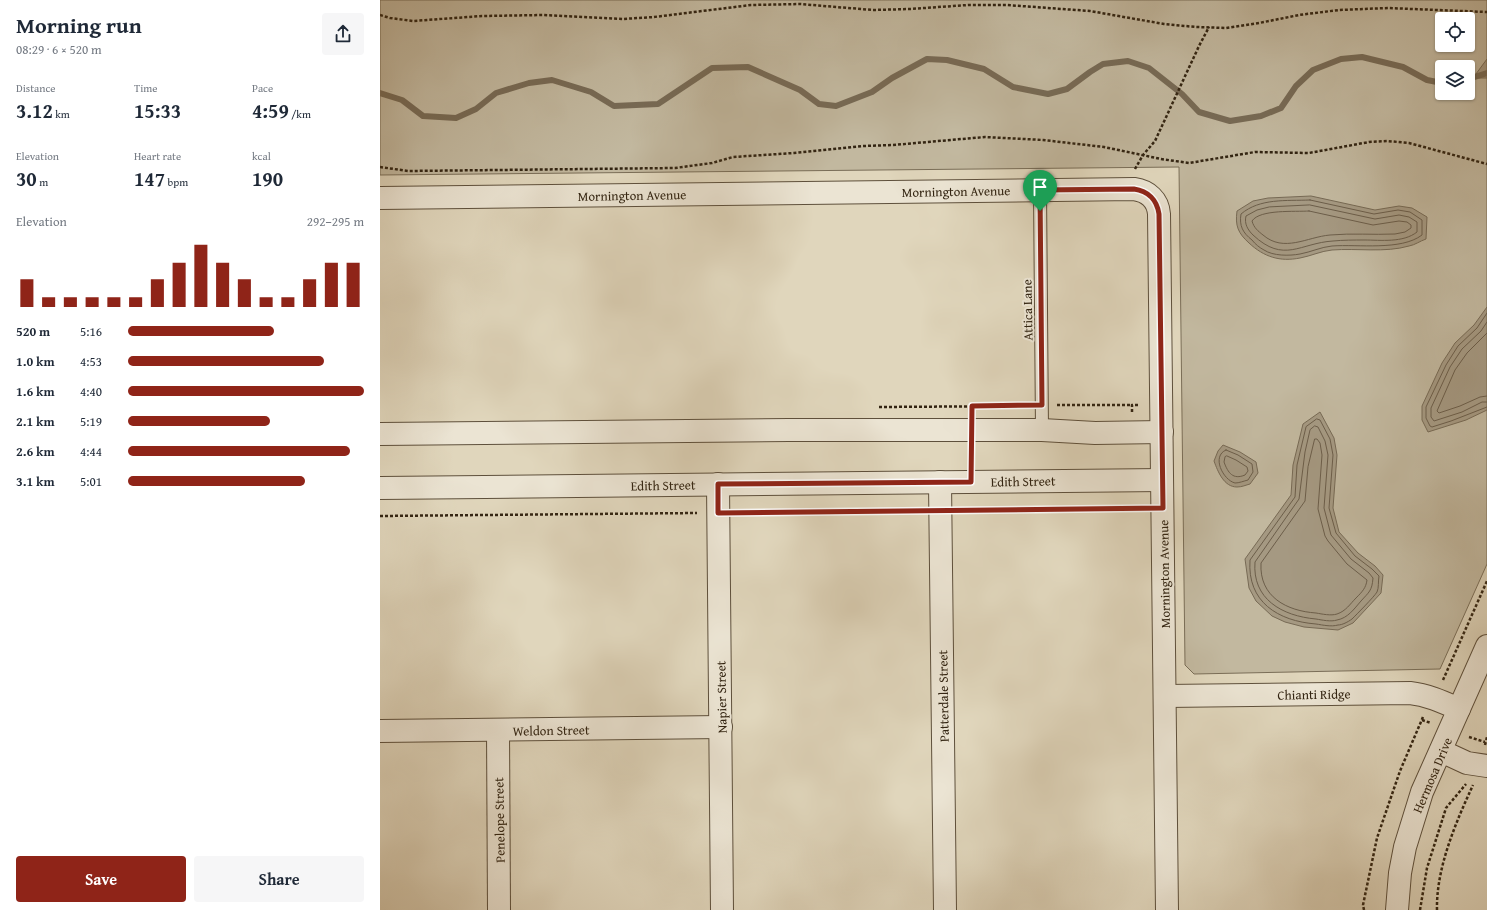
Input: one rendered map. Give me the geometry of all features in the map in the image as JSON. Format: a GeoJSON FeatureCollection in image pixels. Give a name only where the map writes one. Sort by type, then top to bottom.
{"type":"FeatureCollection","features":[{"type":"Feature","properties":{"kind":"street","name":"Mornington Avenue"},"geometry":{"type":"LineString","coordinates":[[380,198],[1134,189],[1147,193],[1157,205],[1159,214],[1166,696],[1167,910]]}},
{"type":"Feature","properties":{"kind":"street"},"geometry":{"type":"LineString","coordinates":[[380,434],[781,430],[1042,430],[1095,433],[1162,432]]}},
{"type":"Feature","properties":{"kind":"street","name":"Edith Street"},"geometry":{"type":"LineString","coordinates":[[380,488],[1162,480]]}},
{"type":"Feature","properties":{"kind":"street","name":"Patterdale Street"},"geometry":{"type":"LineString","coordinates":[[940,482],[945,910]]}},
{"type":"Feature","properties":{"kind":"street","name":"Napier Street"},"geometry":{"type":"LineString","coordinates":[[718,484],[722,910]]}},
{"type":"Feature","properties":{"kind":"street","name":"Hermosa Drive"},"geometry":{"type":"LineString","coordinates":[[1396,910],[1405,847],[1422,792],[1487,646]]}},
{"type":"Feature","properties":{"kind":"street","name":"Chianti Ridge"},"geometry":{"type":"LineString","coordinates":[[1166,696],[1410,692],[1435,698],[1459,709]]}},
{"type":"Feature","properties":{"kind":"street","name":"Weldon Street"},"geometry":{"type":"LineString","coordinates":[[380,731],[721,727]]}},
{"type":"Feature","properties":{"kind":"street","name":"Penelope Street"},"geometry":{"type":"LineString","coordinates":[[498,730],[499,910]]}},
{"type":"Feature","properties":{"kind":"street"},"geometry":{"type":"LineString","coordinates":[[1441,751],[1467,763],[1479,771]]}},
{"type":"Feature","properties":{"kind":"lane","name":"Attica Lane"},"geometry":{"type":"LineString","coordinates":[[1040,190],[1042,430]]}},
{"type":"Feature","properties":{"kind":"path"},"geometry":{"type":"LineString","coordinates":[[380,15],[413,21],[482,16],[543,15],[624,19],[654,17],[751,5],[800,4],[872,10],[968,5],[1007,5],[1090,11],[1196,28],[1226,28],[1299,15],[1339,10],[1388,8],[1487,12]]}},
{"type":"Feature","properties":{"kind":"path"},"geometry":{"type":"LineString","coordinates":[[1143,155],[1155,141],[1199,46],[1209,28]]}},
{"type":"Feature","properties":{"kind":"path"},"geometry":{"type":"LineString","coordinates":[[380,167],[408,171],[675,168],[712,163],[733,157],[985,137],[1043,140],[1089,145],[1189,163],[1255,152],[1309,153],[1387,140],[1409,143],[1487,164]]}},
{"type":"Feature","properties":{"kind":"path"},"geometry":{"type":"LineString","coordinates":[[878,407],[1132,405]]}},
{"type":"Feature","properties":{"kind":"path"},"geometry":{"type":"LineString","coordinates":[[971,482],[972,406]]}},
{"type":"Feature","properties":{"kind":"path"},"geometry":{"type":"LineString","coordinates":[[380,516],[1163,508]]}},
{"type":"Feature","properties":{"kind":"path"},"geometry":{"type":"LineString","coordinates":[[1364,910],[1363,905],[1377,838],[1400,770],[1424,714],[1435,698],[1487,581]]}},
{"type":"Feature","properties":{"kind":"path"},"geometry":{"type":"LineString","coordinates":[[1437,910],[1437,901],[1446,849],[1479,771],[1487,737]]}},
{"type":"Feature","properties":{"kind":"path"},"geometry":{"type":"LineString","coordinates":[[1420,910],[1427,868],[1446,808],[1468,780],[1479,771]]}},
{"type":"Feature","properties":{"kind":"shaded area"},"geometry":{"type":"Polygon","coordinates":[[[380,0],[1487,0],[1487,564],[1440,669],[1194,674],[1185,665],[1179,167],[380,175],[380,0]]]}},
{"type":"Feature","properties":{"kind":"water"},"geometry":{"type":"Polygon","coordinates":[[[1487,59],[1487,78],[1475,78],[1475,75],[1487,59]]]}},
{"type":"Feature","properties":{"kind":"water"},"geometry":{"type":"Polygon","coordinates":[[[1311,196],[1375,210],[1399,206],[1412,208],[1427,217],[1426,239],[1413,245],[1400,248],[1381,250],[1332,250],[1300,258],[1279,259],[1260,252],[1245,239],[1238,229],[1236,221],[1237,211],[1253,201],[1268,198],[1311,196]]]}},
{"type":"Feature","properties":{"kind":"water"},"geometry":{"type":"Polygon","coordinates":[[[1487,307],[1487,410],[1466,420],[1428,432],[1422,420],[1422,406],[1442,363],[1455,343],[1474,325],[1487,307]]]}},
{"type":"Feature","properties":{"kind":"water"},"geometry":{"type":"Polygon","coordinates":[[[1320,412],[1334,438],[1337,455],[1333,508],[1339,532],[1358,553],[1375,566],[1383,575],[1381,593],[1353,623],[1338,630],[1304,627],[1285,622],[1272,616],[1256,601],[1249,588],[1245,559],[1291,495],[1293,465],[1303,424],[1320,412]]]}},
{"type":"Feature","properties":{"kind":"water"},"geometry":{"type":"Polygon","coordinates":[[[1223,445],[1240,452],[1256,462],[1258,473],[1250,484],[1239,487],[1232,486],[1225,482],[1222,478],[1214,461],[1218,451],[1223,445]]]}},
{"type":"Feature","properties":{"kind":"waterway"},"geometry":{"type":"LineString","coordinates":[[380,93],[402,100],[423,116],[456,118],[476,109],[496,93],[529,83],[552,80],[591,92],[614,106],[658,104],[712,68],[748,67],[800,90],[819,104],[836,106],[872,92],[892,78],[927,59],[947,60],[984,69],[1013,87],[1048,94],[1067,89],[1103,64],[1128,61],[1149,68],[1182,94],[1199,112],[1230,121],[1261,116],[1281,108],[1296,86],[1313,70],[1341,59],[1362,57],[1403,67],[1427,80],[1435,82]]}},
{"type":"Feature","properties":{"kind":"waterway"},"geometry":{"type":"LineString","coordinates":[[1475,77],[1487,73]]}},
{"type":"Feature","properties":{"kind":"route"},"geometry":{"type":"LineString","coordinates":[[1040,190],[1141,190],[1152,198],[1159,209],[1163,508],[718,513],[718,484],[971,482],[972,406],[1042,405],[1040,211],[1040,190]]}}]}
